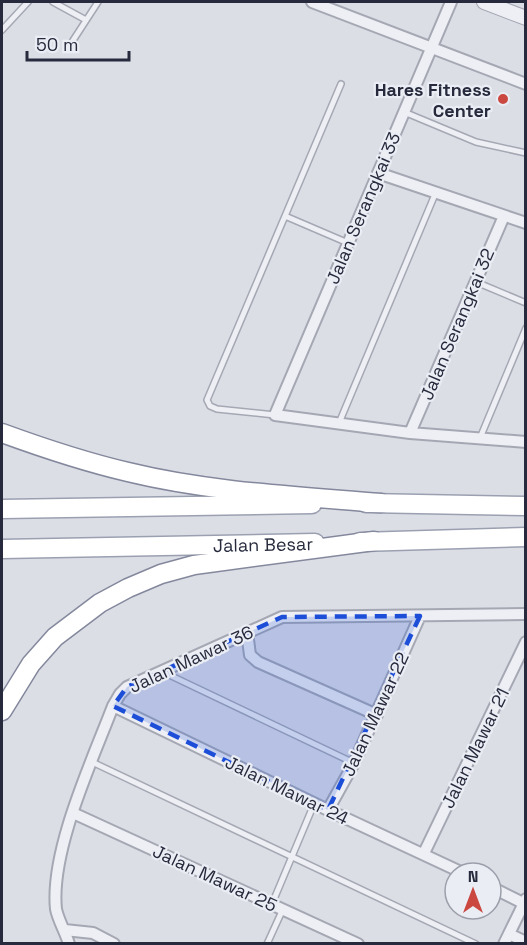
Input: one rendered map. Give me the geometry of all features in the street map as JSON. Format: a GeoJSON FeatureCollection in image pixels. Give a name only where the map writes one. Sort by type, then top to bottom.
{"type":"FeatureCollection","features":[{"type":"Feature","properties":{"kind":"main road"},"geometry":{"type":"LineString","coordinates":[[2,433],[49,450],[127,472],[172,481],[266,493],[381,503]]}},
{"type":"Feature","properties":{"kind":"main road"},"geometry":{"type":"LineString","coordinates":[[2,509],[381,503],[525,506]]}},
{"type":"Feature","properties":{"kind":"main road","name":"Jalan Besar"},"geometry":{"type":"LineString","coordinates":[[2,549],[525,537]]}},
{"type":"Feature","properties":{"kind":"main road"},"geometry":{"type":"LineString","coordinates":[[2,711],[31,664],[55,637],[100,603],[128,588],[161,574],[194,565],[374,541]]}},
{"type":"Feature","properties":{"kind":"street"},"geometry":{"type":"LineString","coordinates":[[312,2],[525,84]]}},
{"type":"Feature","properties":{"kind":"street","name":"Jalan Serangkai 33"},"geometry":{"type":"LineString","coordinates":[[275,415],[451,2]]}},
{"type":"Feature","properties":{"kind":"street"},"geometry":{"type":"LineString","coordinates":[[484,2],[525,18]]}},
{"type":"Feature","properties":{"kind":"street"},"geometry":{"type":"LineString","coordinates":[[378,173],[525,223]]}},
{"type":"Feature","properties":{"kind":"street","name":"Jalan Serangkai 32"},"geometry":{"type":"LineString","coordinates":[[410,433],[504,216]]}},
{"type":"Feature","properties":{"kind":"street"},"geometry":{"type":"LineString","coordinates":[[275,415],[410,433],[525,442]]}},
{"type":"Feature","properties":{"kind":"street","name":"Jalan Mawar 36"},"geometry":{"type":"LineString","coordinates":[[69,944],[56,911],[56,883],[60,860],[73,813],[113,706],[127,687],[282,617],[525,614]]}},
{"type":"Feature","properties":{"kind":"street","name":"Jalan Mawar 22"},"geometry":{"type":"LineString","coordinates":[[328,810],[354,763],[420,616]]}},
{"type":"Feature","properties":{"kind":"street"},"geometry":{"type":"LineString","coordinates":[[247,632],[250,655],[258,662],[376,715]]}},
{"type":"Feature","properties":{"kind":"street","name":"Jalan Mawar 21"},"geometry":{"type":"LineString","coordinates":[[424,854],[525,642]]}},
{"type":"Feature","properties":{"kind":"street","name":"Jalan Mawar 24"},"geometry":{"type":"LineString","coordinates":[[113,706],[314,804],[443,863]]}},
{"type":"Feature","properties":{"kind":"street","name":"Jalan Mawar 25"},"geometry":{"type":"LineString","coordinates":[[73,813],[358,944]]}},
{"type":"Feature","properties":{"kind":"street"},"geometry":{"type":"LineString","coordinates":[[503,892],[524,901],[506,939],[525,942]]}},
{"type":"Feature","properties":{"kind":"street"},"geometry":{"type":"LineString","coordinates":[[64,930],[93,933],[114,944]]}},
{"type":"Feature","properties":{"kind":"lane"},"geometry":{"type":"LineString","coordinates":[[2,30],[28,2]]}},
{"type":"Feature","properties":{"kind":"lane"},"geometry":{"type":"LineString","coordinates":[[53,2],[86,20]]}},
{"type":"Feature","properties":{"kind":"lane"},"geometry":{"type":"LineString","coordinates":[[72,42],[98,2]]}},
{"type":"Feature","properties":{"kind":"lane"},"geometry":{"type":"LineString","coordinates":[[275,415],[217,409],[210,406],[207,400],[341,84]]}},
{"type":"Feature","properties":{"kind":"lane"},"geometry":{"type":"LineString","coordinates":[[404,112],[476,142],[525,153]]}},
{"type":"Feature","properties":{"kind":"lane"},"geometry":{"type":"LineString","coordinates":[[339,423],[436,192]]}},
{"type":"Feature","properties":{"kind":"lane"},"geometry":{"type":"LineString","coordinates":[[285,216],[348,243]]}},
{"type":"Feature","properties":{"kind":"lane"},"geometry":{"type":"LineString","coordinates":[[476,282],[525,303]]}},
{"type":"Feature","properties":{"kind":"lane"},"geometry":{"type":"LineString","coordinates":[[480,438],[525,328]]}},
{"type":"Feature","properties":{"kind":"lane"},"geometry":{"type":"LineString","coordinates":[[162,671],[354,763]]}},
{"type":"Feature","properties":{"kind":"lane"},"geometry":{"type":"LineString","coordinates":[[92,762],[476,944]]}},
{"type":"Feature","properties":{"kind":"lane"},"geometry":{"type":"LineString","coordinates":[[272,904],[314,804]]}},
{"type":"Feature","properties":{"kind":"lane"},"geometry":{"type":"LineString","coordinates":[[267,944],[283,909]]}},
{"type":"Feature","properties":{"kind":"highlighted area"},"geometry":{"type":"Polygon","coordinates":[[[420,616],[328,810],[113,706],[127,687],[282,617],[420,616]]]}},
{"type":"Feature","properties":{"kind":"place","name":"Hares Fitness Center"},"geometry":{"type":"Point","coordinates":[503,99]}}]}
